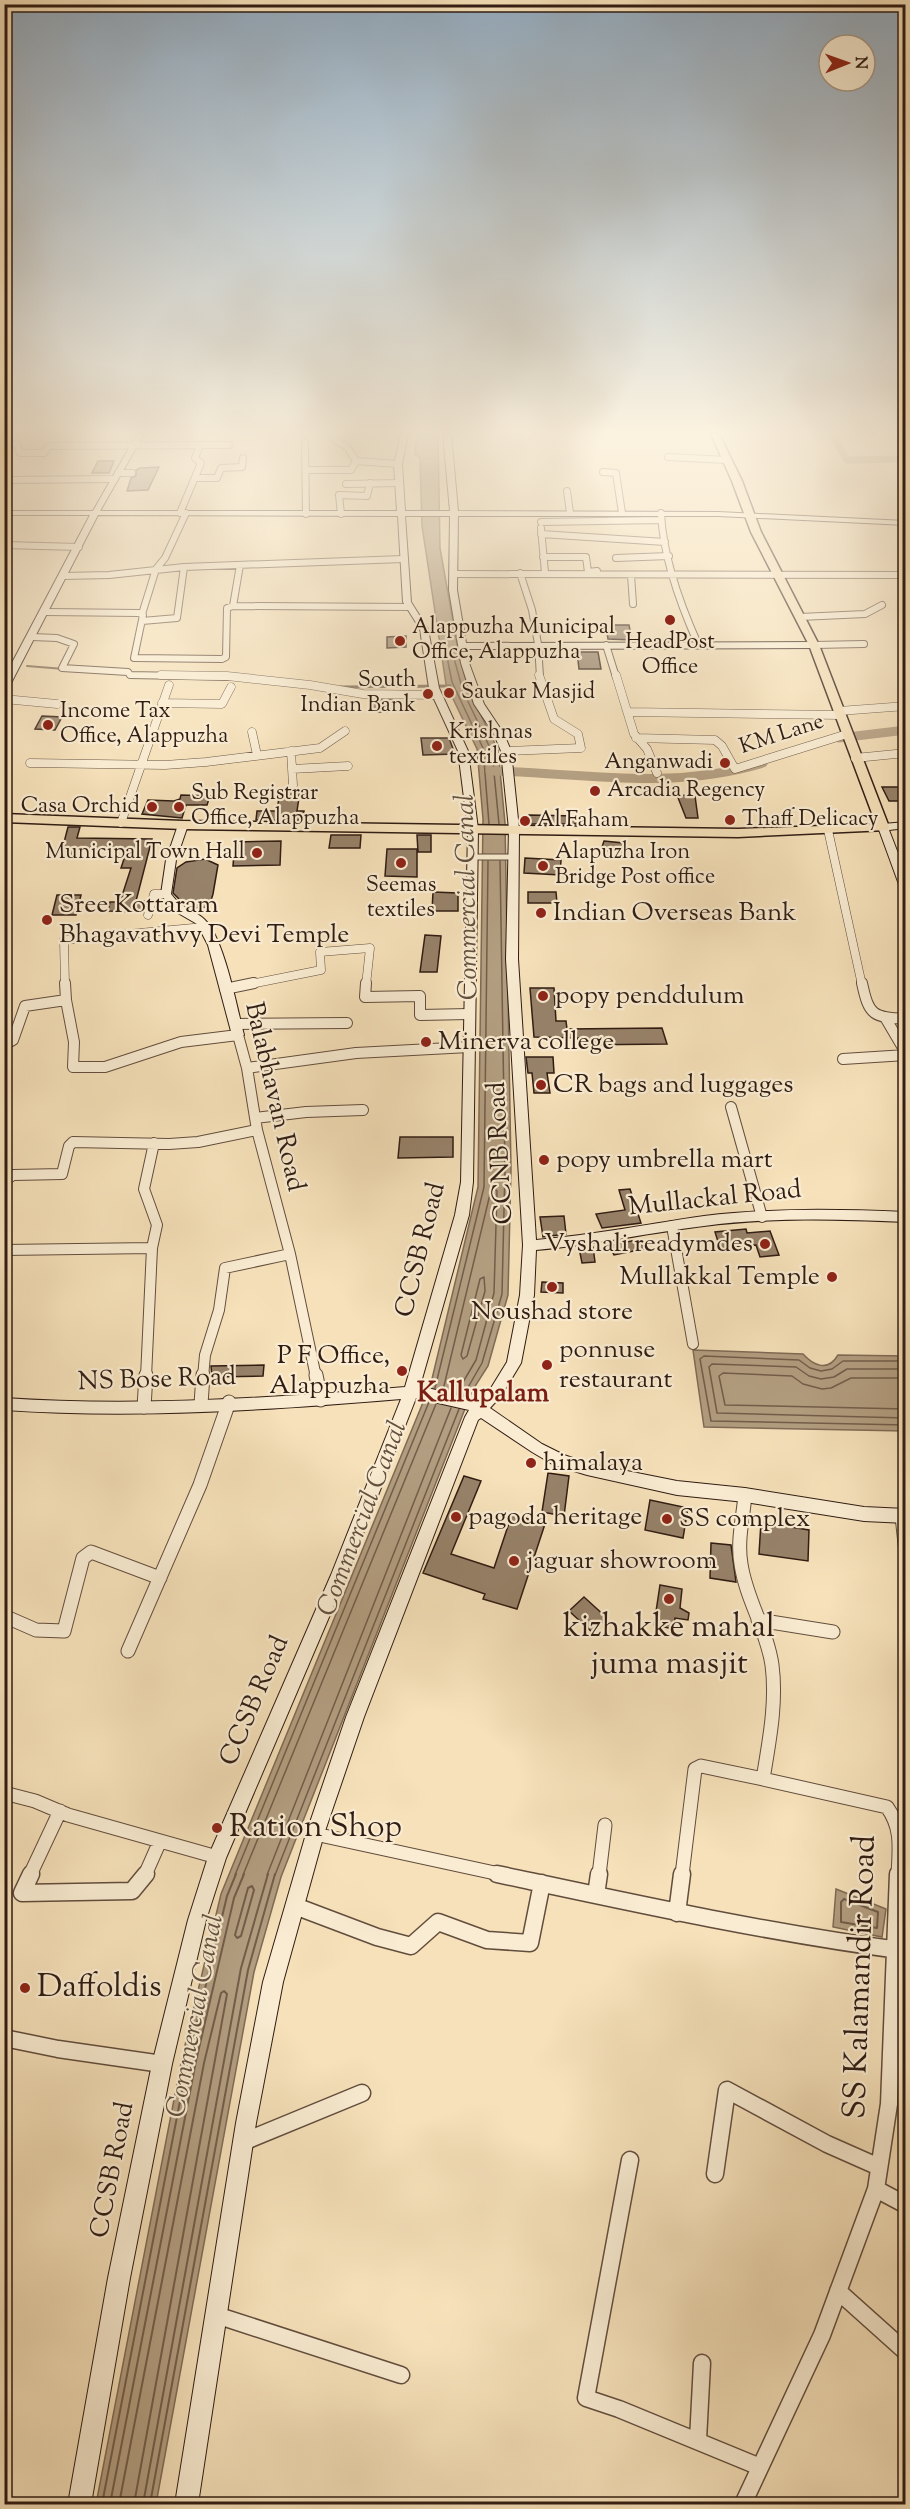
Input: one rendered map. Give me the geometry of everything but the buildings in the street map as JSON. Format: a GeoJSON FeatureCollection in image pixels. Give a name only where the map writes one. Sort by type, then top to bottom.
{"type":"FeatureCollection","features":[{"type":"Feature","properties":{"kind":"main road"},"geometry":{"type":"LineString","coordinates":[[4,687],[77,551]]}},
{"type":"Feature","properties":{"kind":"main road","name":"CCSB Road"},"geometry":{"type":"LineString","coordinates":[[79,2505],[119,2278],[162,2064],[197,1920],[217,1857],[415,1392],[462,1215],[470,1143],[469,1014],[476,857],[475,829],[463,751],[435,690],[424,629],[407,602],[402,551]]}},
{"type":"Feature","properties":{"kind":"main road","name":"CCNB Road"},"geometry":{"type":"LineString","coordinates":[[186,2505],[260,2039],[273,1982],[315,1834],[355,1717],[476,1406],[496,1392],[514,1363],[527,1295],[530,1245],[512,959],[512,829],[506,751],[499,734],[479,704],[472,688],[453,590],[452,551]]}},
{"type":"Feature","properties":{"kind":"main road"},"geometry":{"type":"LineString","coordinates":[[767,551],[814,645],[855,758],[884,827],[900,856],[906,890]]}},
{"type":"Feature","properties":{"kind":"main road"},"geometry":{"type":"LineString","coordinates":[[463,646],[814,645]]}},
{"type":"Feature","properties":{"kind":"main road"},"geometry":{"type":"LineString","coordinates":[[4,818],[183,825],[738,833],[906,825]]}},
{"type":"Feature","properties":{"kind":"main road"},"geometry":{"type":"LineString","coordinates":[[166,894],[171,860],[183,825]]}},
{"type":"Feature","properties":{"kind":"main road","name":"Balabhavan Road"},"geometry":{"type":"LineString","coordinates":[[166,894],[175,907],[197,918],[214,945],[237,1030]]}},
{"type":"Feature","properties":{"kind":"main road","name":"Mullackal Road"},"geometry":{"type":"LineString","coordinates":[[530,1245],[571,1242],[672,1226],[762,1217],[818,1213],[906,1217]]}},
{"type":"Feature","properties":{"kind":"main road"},"geometry":{"type":"LineString","coordinates":[[415,1392],[476,1406],[537,1448],[559,1460],[587,1469],[677,1488],[746,1495],[864,1514],[904,1516]]}},
{"type":"Feature","properties":{"kind":"main road","name":"NS Bose Road"},"geometry":{"type":"LineString","coordinates":[[4,1404],[49,1407],[144,1407],[321,1400],[415,1392]]}},
{"type":"Feature","properties":{"kind":"street"},"geometry":{"type":"LineString","coordinates":[[168,551],[156,569],[142,617],[134,658],[222,659],[226,657],[227,608],[233,606],[410,607]]}},
{"type":"Feature","properties":{"kind":"street"},"geometry":{"type":"LineString","coordinates":[[543,551],[545,573]]}},
{"type":"Feature","properties":{"kind":"street"},"geometry":{"type":"LineString","coordinates":[[668,551],[688,622],[698,644]]}},
{"type":"Feature","properties":{"kind":"street"},"geometry":{"type":"LineString","coordinates":[[543,556],[586,557],[588,572],[603,572]]}},
{"type":"Feature","properties":{"kind":"street"},"geometry":{"type":"LineString","coordinates":[[616,558],[669,556]]}},
{"type":"Feature","properties":{"kind":"street"},"geometry":{"type":"LineString","coordinates":[[63,576],[184,567],[403,559]]}},
{"type":"Feature","properties":{"kind":"street"},"geometry":{"type":"LineString","coordinates":[[233,606],[240,565]]}},
{"type":"Feature","properties":{"kind":"street"},"geometry":{"type":"LineString","coordinates":[[46,612],[177,618],[184,567]]}},
{"type":"Feature","properties":{"kind":"street"},"geometry":{"type":"LineString","coordinates":[[506,751],[581,748],[578,734],[554,719],[538,672],[538,644],[532,610],[520,573]]}},
{"type":"Feature","properties":{"kind":"street"},"geometry":{"type":"LineString","coordinates":[[453,574],[906,575]]}},
{"type":"Feature","properties":{"kind":"street"},"geometry":{"type":"LineString","coordinates":[[631,575],[633,604]]}},
{"type":"Feature","properties":{"kind":"street"},"geometry":{"type":"LineString","coordinates":[[800,617],[865,614],[882,605]]}},
{"type":"Feature","properties":{"kind":"street"},"geometry":{"type":"LineString","coordinates":[[32,637],[57,638],[74,644],[62,668],[129,674],[227,676],[310,685],[363,694],[435,690]]}},
{"type":"Feature","properties":{"kind":"street"},"geometry":{"type":"LineString","coordinates":[[814,645],[864,644]]}},
{"type":"Feature","properties":{"kind":"street"},"geometry":{"type":"LineString","coordinates":[[606,645],[636,738],[647,749],[657,773]]}},
{"type":"Feature","properties":{"kind":"street"},"geometry":{"type":"LineString","coordinates":[[121,823],[169,685]]}},
{"type":"Feature","properties":{"kind":"street"},"geometry":{"type":"LineString","coordinates":[[162,703],[222,704],[231,687]]}},
{"type":"Feature","properties":{"kind":"street"},"geometry":{"type":"LineString","coordinates":[[4,699],[57,704]]}},
{"type":"Feature","properties":{"kind":"street"},"geometry":{"type":"LineString","coordinates":[[629,712],[840,713],[906,706]]}},
{"type":"Feature","properties":{"kind":"street"},"geometry":{"type":"LineString","coordinates":[[30,763],[206,762],[323,747],[345,730]]}},
{"type":"Feature","properties":{"kind":"street"},"geometry":{"type":"LineString","coordinates":[[252,732],[257,755]]}},
{"type":"Feature","properties":{"kind":"street","name":"KM Lane"},"geometry":{"type":"LineString","coordinates":[[636,738],[716,740],[735,769],[758,763],[785,751],[800,749],[814,741],[848,737]]}},
{"type":"Feature","properties":{"kind":"street"},"geometry":{"type":"LineString","coordinates":[[291,751],[293,785]]}},
{"type":"Feature","properties":{"kind":"street"},"geometry":{"type":"LineString","coordinates":[[855,758],[906,753]]}},
{"type":"Feature","properties":{"kind":"street"},"geometry":{"type":"LineString","coordinates":[[292,769],[348,765]]}},
{"type":"Feature","properties":{"kind":"street"},"geometry":{"type":"LineString","coordinates":[[828,830],[867,1007],[870,1013],[886,1019],[906,1019]]}},
{"type":"Feature","properties":{"kind":"street"},"geometry":{"type":"LineString","coordinates":[[476,857],[511,857]]}},
{"type":"Feature","properties":{"kind":"street"},"geometry":{"type":"LineString","coordinates":[[148,915],[154,894],[166,894]]}},
{"type":"Feature","properties":{"kind":"street"},"geometry":{"type":"LineString","coordinates":[[204,927],[64,940],[66,1000],[74,1042],[73,1067],[105,1067],[159,1048],[268,1022],[348,1023]]}},
{"type":"Feature","properties":{"kind":"street"},"geometry":{"type":"LineString","coordinates":[[225,989],[321,970],[320,952],[370,948],[366,997],[420,996],[420,1015],[469,1014]]}},
{"type":"Feature","properties":{"kind":"street"},"geometry":{"type":"LineString","coordinates":[[4,1045],[13,1040],[25,1006],[66,1000]]}},
{"type":"Feature","properties":{"kind":"street"},"geometry":{"type":"LineString","coordinates":[[843,1059],[906,1054],[886,1019]]}},
{"type":"Feature","properties":{"kind":"street","name":"Balabhavan Road"},"geometry":{"type":"LineString","coordinates":[[237,1030],[247,1068],[257,1130],[290,1254],[321,1400]]}},
{"type":"Feature","properties":{"kind":"street"},"geometry":{"type":"LineString","coordinates":[[247,1068],[356,1053],[469,1047]]}},
{"type":"Feature","properties":{"kind":"street"},"geometry":{"type":"LineString","coordinates":[[731,1107],[762,1217]]}},
{"type":"Feature","properties":{"kind":"street"},"geometry":{"type":"LineString","coordinates":[[255,1118],[306,1112],[363,1110]]}},
{"type":"Feature","properties":{"kind":"street"},"geometry":{"type":"LineString","coordinates":[[4,1180],[13,1175],[62,1173],[69,1146],[73,1142],[198,1142],[257,1130]]}},
{"type":"Feature","properties":{"kind":"street"},"geometry":{"type":"LineString","coordinates":[[144,1407],[152,1248],[157,1225],[144,1189],[154,1143]]}},
{"type":"Feature","properties":{"kind":"street"},"geometry":{"type":"LineString","coordinates":[[672,1226],[693,1344]]}},
{"type":"Feature","properties":{"kind":"street"},"geometry":{"type":"LineString","coordinates":[[4,1250],[152,1248]]}},
{"type":"Feature","properties":{"kind":"street"},"geometry":{"type":"LineString","coordinates":[[201,1404],[205,1355],[219,1310],[225,1268],[290,1254]]}},
{"type":"Feature","properties":{"kind":"street"},"geometry":{"type":"LineString","coordinates":[[128,1651],[200,1485],[229,1402]]}},
{"type":"Feature","properties":{"kind":"street"},"geometry":{"type":"LineString","coordinates":[[677,1913],[695,1769],[701,1766],[763,1779],[771,1720],[773,1678],[767,1646],[742,1571],[740,1545],[746,1495]]}},
{"type":"Feature","properties":{"kind":"street"},"geometry":{"type":"LineString","coordinates":[[904,1516],[906,1552]]}},
{"type":"Feature","properties":{"kind":"street"},"geometry":{"type":"LineString","coordinates":[[4,1616],[36,1630],[64,1631],[83,1558],[91,1552],[160,1578]]}},
{"type":"Feature","properties":{"kind":"street"},"geometry":{"type":"LineString","coordinates":[[758,1620],[832,1632]]}},
{"type":"Feature","properties":{"kind":"street","name":"SS Kalamandir Road"},"geometry":{"type":"LineString","coordinates":[[743,2505],[822,2335],[876,2189],[889,2104],[900,1950],[902,1838],[896,1819],[887,1807],[763,1779]]}},
{"type":"Feature","properties":{"kind":"street"},"geometry":{"type":"LineString","coordinates":[[4,1793],[217,1857]]}},
{"type":"Feature","properties":{"kind":"street"},"geometry":{"type":"LineString","coordinates":[[60,1811],[22,1893],[132,1891],[148,1871],[160,1840]]}},
{"type":"Feature","properties":{"kind":"street"},"geometry":{"type":"LineString","coordinates":[[596,1894],[605,1825]]}},
{"type":"Feature","properties":{"kind":"street"},"geometry":{"type":"LineString","coordinates":[[315,1834],[677,1913],[809,1938],[900,1950]]}},
{"type":"Feature","properties":{"kind":"street"},"geometry":{"type":"LineString","coordinates":[[295,1906],[377,1937],[411,1946],[438,1922],[487,1940],[530,1943],[542,1882]]}},
{"type":"Feature","properties":{"kind":"street"},"geometry":{"type":"LineString","coordinates":[[4,2038],[58,2049],[162,2064]]}},
{"type":"Feature","properties":{"kind":"street"},"geometry":{"type":"LineString","coordinates":[[715,2174],[727,2090],[827,2144],[879,2167]]}},
{"type":"Feature","properties":{"kind":"street"},"geometry":{"type":"LineString","coordinates":[[243,2142],[362,2093]]}},
{"type":"Feature","properties":{"kind":"street"},"geometry":{"type":"LineString","coordinates":[[630,2160],[586,2398],[698,2440],[760,2467]]}},
{"type":"Feature","properties":{"kind":"street"},"geometry":{"type":"LineString","coordinates":[[876,2189],[906,2205]]}},
{"type":"Feature","properties":{"kind":"street"},"geometry":{"type":"LineString","coordinates":[[838,2291],[906,2352]]}},
{"type":"Feature","properties":{"kind":"street"},"geometry":{"type":"LineString","coordinates":[[216,2315],[401,2375]]}},
{"type":"Feature","properties":{"kind":"street"},"geometry":{"type":"LineString","coordinates":[[698,2440],[702,2363]]}},
{"type":"Feature","properties":{"kind":"water","name":"Commercial Canal"},"geometry":{"type":"Polygon","coordinates":[[[426,551],[441,551],[457,644],[468,689],[498,750],[505,823],[511,1169],[508,1295],[488,1366],[472,1391],[281,1877],[254,1972],[156,2504],[96,2504],[182,2058],[221,1894],[431,1383],[478,1187],[483,819],[477,749],[446,684],[426,551]]]}},
{"type":"Feature","properties":{"kind":"water"},"geometry":{"type":"Polygon","coordinates":[[[693,1350],[803,1354],[812,1362],[821,1365],[830,1364],[838,1355],[905,1356],[905,1431],[704,1427],[693,1350]]]}},
{"type":"Feature","properties":{"kind":"water"},"geometry":{"type":"Polygon","coordinates":[[[836,1889],[886,1909],[882,1937],[833,1927],[836,1889]]]}},
{"type":"Feature","properties":{"kind":"waterway"},"geometry":{"type":"LineString","coordinates":[[27,666],[64,669]]}},
{"type":"Feature","properties":{"kind":"waterway"},"geometry":{"type":"LineString","coordinates":[[340,687],[450,686]]}},
{"type":"Feature","properties":{"kind":"waterway"},"geometry":{"type":"LineString","coordinates":[[839,738],[906,730]]}},
{"type":"Feature","properties":{"kind":"waterway"},"geometry":{"type":"LineString","coordinates":[[490,771],[660,778],[694,776],[763,763]]}},
{"type":"Feature","properties":{"kind":"place","name":"HeadPost Office"},"geometry":{"type":"Point","coordinates":[670,620]}},
{"type":"Feature","properties":{"kind":"place","name":"Alappuzha Municipal Office, Alappuzha"},"geometry":{"type":"Point","coordinates":[400,641]}},
{"type":"Feature","properties":{"kind":"place","name":"Saukar Masjid"},"geometry":{"type":"Point","coordinates":[449,693]}},
{"type":"Feature","properties":{"kind":"place","name":"South Indian Bank"},"geometry":{"type":"Point","coordinates":[428,694]}},
{"type":"Feature","properties":{"kind":"place","name":"Income Tax Office, Alappuzha"},"geometry":{"type":"Point","coordinates":[48,725]}},
{"type":"Feature","properties":{"kind":"place","name":"Krishnas textiles"},"geometry":{"type":"Point","coordinates":[437,746]}},
{"type":"Feature","properties":{"kind":"place","name":"Anganwadi"},"geometry":{"type":"Point","coordinates":[725,763]}},
{"type":"Feature","properties":{"kind":"place","name":"Arcadia Regency"},"geometry":{"type":"Point","coordinates":[595,791]}},
{"type":"Feature","properties":{"kind":"place","name":"Casa Orchid"},"geometry":{"type":"Point","coordinates":[152,807]}},
{"type":"Feature","properties":{"kind":"place","name":"Sub Registrar Office, Alappuzha"},"geometry":{"type":"Point","coordinates":[179,807]}},
{"type":"Feature","properties":{"kind":"place","name":"Thaff Delicacy"},"geometry":{"type":"Point","coordinates":[730,820]}},
{"type":"Feature","properties":{"kind":"place","name":"Al Faham"},"geometry":{"type":"Point","coordinates":[525,821]}},
{"type":"Feature","properties":{"kind":"place","name":"Municipal Town Hall"},"geometry":{"type":"Point","coordinates":[257,853]}},
{"type":"Feature","properties":{"kind":"place","name":"Seemas textiles"},"geometry":{"type":"Point","coordinates":[401,863]}},
{"type":"Feature","properties":{"kind":"place","name":"Alapuzha Iron Bridge Post office"},"geometry":{"type":"Point","coordinates":[543,866]}},
{"type":"Feature","properties":{"kind":"place","name":"Indian Overseas Bank"},"geometry":{"type":"Point","coordinates":[541,913]}},
{"type":"Feature","properties":{"kind":"place","name":"Sree Kottaram Bhagavathvy Devi Temple"},"geometry":{"type":"Point","coordinates":[47,920]}},
{"type":"Feature","properties":{"kind":"place","name":"popy penddulum"},"geometry":{"type":"Point","coordinates":[543,996]}},
{"type":"Feature","properties":{"kind":"place","name":"Minerva college"},"geometry":{"type":"Point","coordinates":[426,1042]}},
{"type":"Feature","properties":{"kind":"place","name":"CR bags and luggages"},"geometry":{"type":"Point","coordinates":[541,1085]}},
{"type":"Feature","properties":{"kind":"place","name":"popy umbrella mart"},"geometry":{"type":"Point","coordinates":[544,1160]}},
{"type":"Feature","properties":{"kind":"place","name":"Vyshali readymdes"},"geometry":{"type":"Point","coordinates":[765,1244]}},
{"type":"Feature","properties":{"kind":"place","name":"Mullakkal Temple"},"geometry":{"type":"Point","coordinates":[832,1277]}},
{"type":"Feature","properties":{"kind":"place","name":"Noushad store"},"geometry":{"type":"Point","coordinates":[552,1287]}},
{"type":"Feature","properties":{"kind":"place","name":"ponnuse restaurant"},"geometry":{"type":"Point","coordinates":[547,1365]}},
{"type":"Feature","properties":{"kind":"place","name":"P F Office, Alappuzha"},"geometry":{"type":"Point","coordinates":[402,1371]}},
{"type":"Feature","properties":{"kind":"place","name":"himalaya"},"geometry":{"type":"Point","coordinates":[531,1463]}},
{"type":"Feature","properties":{"kind":"place","name":"pagoda heritage"},"geometry":{"type":"Point","coordinates":[456,1517]}},
{"type":"Feature","properties":{"kind":"place","name":"SS complex"},"geometry":{"type":"Point","coordinates":[667,1519]}},
{"type":"Feature","properties":{"kind":"place","name":"jaguar showroom"},"geometry":{"type":"Point","coordinates":[514,1561]}},
{"type":"Feature","properties":{"kind":"place","name":"kizhakke mahal juma masjit"},"geometry":{"type":"Point","coordinates":[669,1599]}},
{"type":"Feature","properties":{"kind":"place","name":"Ration Shop"},"geometry":{"type":"Point","coordinates":[217,1828]}},
{"type":"Feature","properties":{"kind":"place","name":"Daffoldis"},"geometry":{"type":"Point","coordinates":[25,1988]}},
{"type":"Feature","properties":{"kind":"district","name":"Kallupalam"},"geometry":{"type":"Point","coordinates":[483,1394]}}]}
